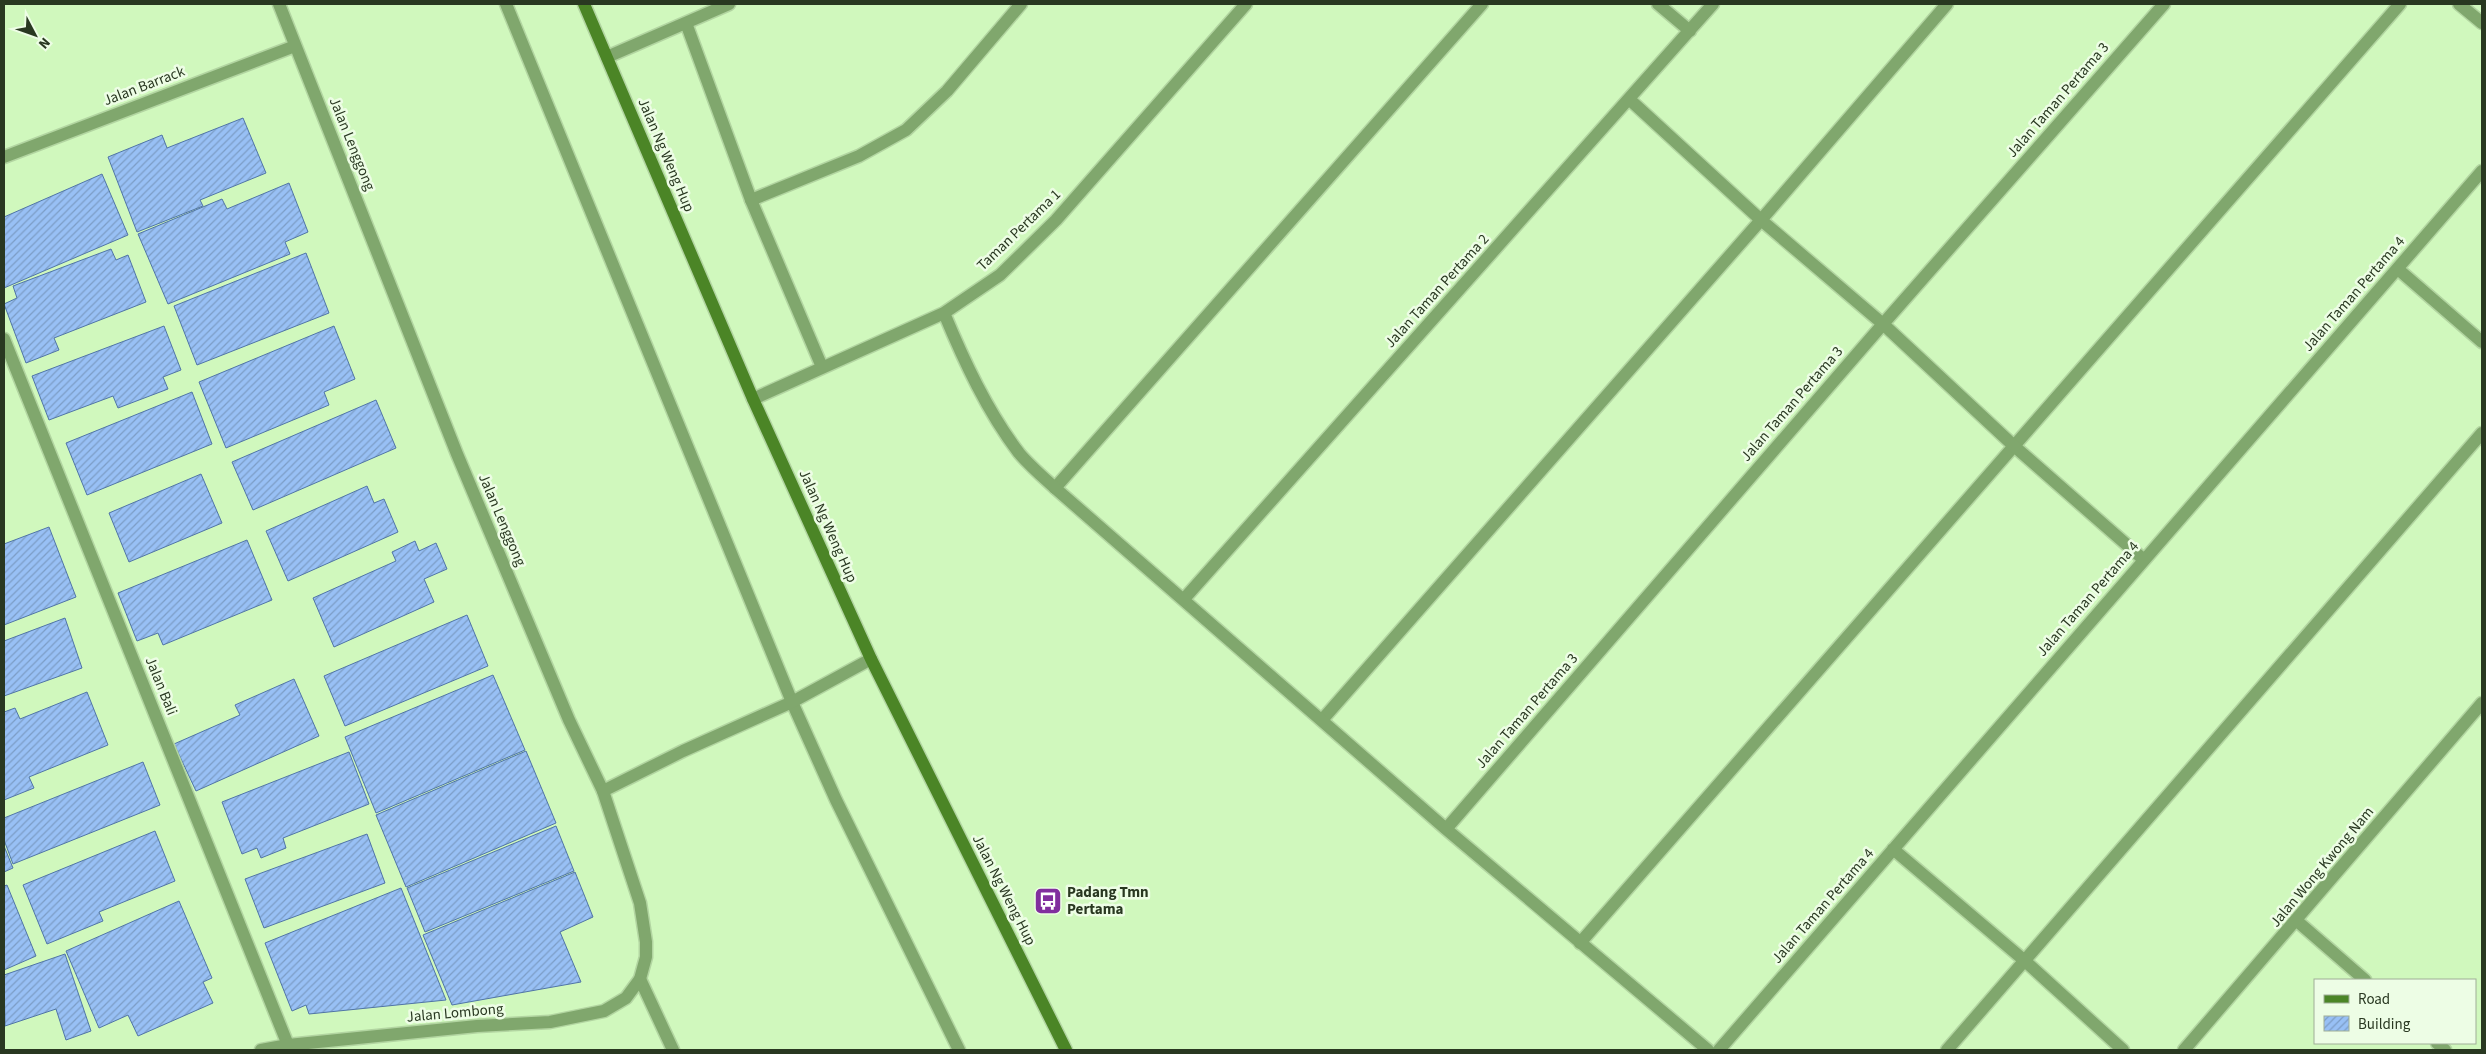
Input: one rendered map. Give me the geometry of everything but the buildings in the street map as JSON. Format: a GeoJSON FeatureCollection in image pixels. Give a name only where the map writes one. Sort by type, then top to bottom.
{"type":"FeatureCollection","features":[{"type":"Feature","properties":{"kind":"main road","name":"Jalan Ng Weng Hup"},"geometry":{"type":"LineString","coordinates":[[584,4],[752,399],[870,659],[1066,1050]]}},
{"type":"Feature","properties":{"kind":"street","name":"Jalan Lenggong"},"geometry":{"type":"LineString","coordinates":[[279,4],[457,454],[569,720],[603,791],[640,903],[646,942],[646,956],[640,979]]}},
{"type":"Feature","properties":{"kind":"street"},"geometry":{"type":"LineString","coordinates":[[506,4],[792,702],[840,809],[959,1050]]}},
{"type":"Feature","properties":{"kind":"street"},"geometry":{"type":"LineString","coordinates":[[607,57],[728,4]]}},
{"type":"Feature","properties":{"kind":"street"},"geometry":{"type":"LineString","coordinates":[[751,200],[859,156],[906,130],[947,91],[1021,4]]}},
{"type":"Feature","properties":{"kind":"street","name":"Taman Pertama 1"},"geometry":{"type":"LineString","coordinates":[[752,399],[944,313],[1000,275],[1056,220],[1246,4]]}},
{"type":"Feature","properties":{"kind":"street"},"geometry":{"type":"LineString","coordinates":[[1055,488],[1482,4]]}},
{"type":"Feature","properties":{"kind":"street"},"geometry":{"type":"LineString","coordinates":[[1658,4],[1690,31]]}},
{"type":"Feature","properties":{"kind":"street","name":"Jalan Taman Pertama 2"},"geometry":{"type":"LineString","coordinates":[[1184,599],[1713,4]]}},
{"type":"Feature","properties":{"kind":"street"},"geometry":{"type":"LineString","coordinates":[[1322,720],[1761,220],[1947,4]]}},
{"type":"Feature","properties":{"kind":"street","name":"Jalan Taman Pertama 3"},"geometry":{"type":"LineString","coordinates":[[1446,829],[1883,324],[2164,4]]}},
{"type":"Feature","properties":{"kind":"street"},"geometry":{"type":"LineString","coordinates":[[1580,943],[2195,236],[2400,4]]}},
{"type":"Feature","properties":{"kind":"street"},"geometry":{"type":"LineString","coordinates":[[2459,4],[2482,23]]}},
{"type":"Feature","properties":{"kind":"street"},"geometry":{"type":"LineString","coordinates":[[686,23],[751,200],[822,367]]}},
{"type":"Feature","properties":{"kind":"street","name":"Jalan Barrack"},"geometry":{"type":"LineString","coordinates":[[4,157],[295,46]]}},
{"type":"Feature","properties":{"kind":"street"},"geometry":{"type":"LineString","coordinates":[[1629,99],[1761,220],[1883,324],[2014,446],[2144,559]]}},
{"type":"Feature","properties":{"kind":"street","name":"Jalan Taman Pertama 4"},"geometry":{"type":"LineString","coordinates":[[1719,1050],[2482,171]]}},
{"type":"Feature","properties":{"kind":"street"},"geometry":{"type":"LineString","coordinates":[[2398,270],[2482,342]]}},
{"type":"Feature","properties":{"kind":"street"},"geometry":{"type":"LineString","coordinates":[[944,313],[966,364],[996,417],[1019,453],[1055,488],[1446,829],[1708,1050]]}},
{"type":"Feature","properties":{"kind":"street","name":"Jalan Bali"},"geometry":{"type":"LineString","coordinates":[[4,339],[289,1048]]}},
{"type":"Feature","properties":{"kind":"street"},"geometry":{"type":"LineString","coordinates":[[1947,1050],[2482,434]]}},
{"type":"Feature","properties":{"kind":"street"},"geometry":{"type":"LineString","coordinates":[[603,791],[683,751],[792,702],[870,659]]}},
{"type":"Feature","properties":{"kind":"street","name":"Jalan Wong Kwong Nam"},"geometry":{"type":"LineString","coordinates":[[2184,1050],[2298,921],[2482,703]]}},
{"type":"Feature","properties":{"kind":"street"},"geometry":{"type":"LineString","coordinates":[[1893,849],[2024,961],[2123,1050]]}},
{"type":"Feature","properties":{"kind":"street"},"geometry":{"type":"LineString","coordinates":[[2298,921],[2364,979]]}},
{"type":"Feature","properties":{"kind":"street"},"geometry":{"type":"LineString","coordinates":[[640,979],[673,1050]]}},
{"type":"Feature","properties":{"kind":"street","name":"Jalan Lombong"},"geometry":{"type":"LineString","coordinates":[[261,1050],[477,1026],[550,1022],[604,1011],[626,998],[640,979]]}},
{"type":"Feature","properties":{"kind":"place","name":"Padang Tmn Pertama"},"geometry":{"type":"Point","coordinates":[1048,901]}}]}
